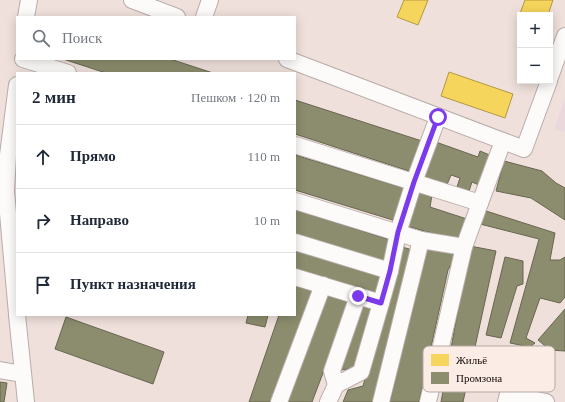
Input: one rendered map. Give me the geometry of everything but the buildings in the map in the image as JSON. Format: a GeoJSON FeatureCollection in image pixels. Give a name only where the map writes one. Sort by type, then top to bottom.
{"type":"FeatureCollection","features":[{"type":"Feature","properties":{"kind":"street"},"geometry":{"type":"LineString","coordinates":[[26,16],[29,0]]}},
{"type":"Feature","properties":{"kind":"street"},"geometry":{"type":"LineString","coordinates":[[132,0],[174,16]]}},
{"type":"Feature","properties":{"kind":"street"},"geometry":{"type":"LineString","coordinates":[[204,16],[210,0]]}},
{"type":"Feature","properties":{"kind":"street"},"geometry":{"type":"LineString","coordinates":[[553,69],[565,36]]}},
{"type":"Feature","properties":{"kind":"street"},"geometry":{"type":"LineString","coordinates":[[19,72],[22,60]]}},
{"type":"Feature","properties":{"kind":"street"},"geometry":{"type":"LineString","coordinates":[[25,60],[65,72]]}},
{"type":"Feature","properties":{"kind":"street"},"geometry":{"type":"LineString","coordinates":[[290,60],[524,149],[548,84]]}},
{"type":"Feature","properties":{"kind":"street"},"geometry":{"type":"LineString","coordinates":[[16,100],[11,193],[16,295]]}},
{"type":"Feature","properties":{"kind":"street"},"geometry":{"type":"LineString","coordinates":[[336,384],[362,372],[390,271],[398,232],[414,182],[438,117]]}},
{"type":"Feature","properties":{"kind":"street"},"geometry":{"type":"LineString","coordinates":[[441,346],[464,247],[503,142]]}},
{"type":"Feature","properties":{"kind":"street"},"geometry":{"type":"LineString","coordinates":[[296,144],[480,203]]}},
{"type":"Feature","properties":{"kind":"street"},"geometry":{"type":"LineString","coordinates":[[296,201],[421,240],[464,247]]}},
{"type":"Feature","properties":{"kind":"street"},"geometry":{"type":"LineString","coordinates":[[381,402],[421,240]]}},
{"type":"Feature","properties":{"kind":"street"},"geometry":{"type":"LineString","coordinates":[[296,242],[390,271]]}},
{"type":"Feature","properties":{"kind":"street"},"geometry":{"type":"LineString","coordinates":[[296,277],[381,303]]}},
{"type":"Feature","properties":{"kind":"street"},"geometry":{"type":"LineString","coordinates":[[279,402],[323,285]]}},
{"type":"Feature","properties":{"kind":"street"},"geometry":{"type":"LineString","coordinates":[[328,402],[336,384],[332,371],[358,296]]}},
{"type":"Feature","properties":{"kind":"street"},"geometry":{"type":"LineString","coordinates":[[17,316],[26,402]]}},
{"type":"Feature","properties":{"kind":"street"},"geometry":{"type":"LineString","coordinates":[[0,370],[22,374]]}},
{"type":"Feature","properties":{"kind":"street"},"geometry":{"type":"LineString","coordinates":[[428,402],[430,392]]}},
{"type":"Feature","properties":{"kind":"street"},"geometry":{"type":"LineString","coordinates":[[506,402],[508,394],[546,402]]}},
{"type":"Feature","properties":{"kind":"shaded area"},"geometry":{"type":"Polygon","coordinates":[[[565,98],[565,132],[554,129],[565,98]]]}},
{"type":"Feature","properties":{"kind":"route"},"geometry":{"type":"LineString","coordinates":[[358,296],[381,303],[390,271],[398,232],[414,182],[438,117]]}}]}
